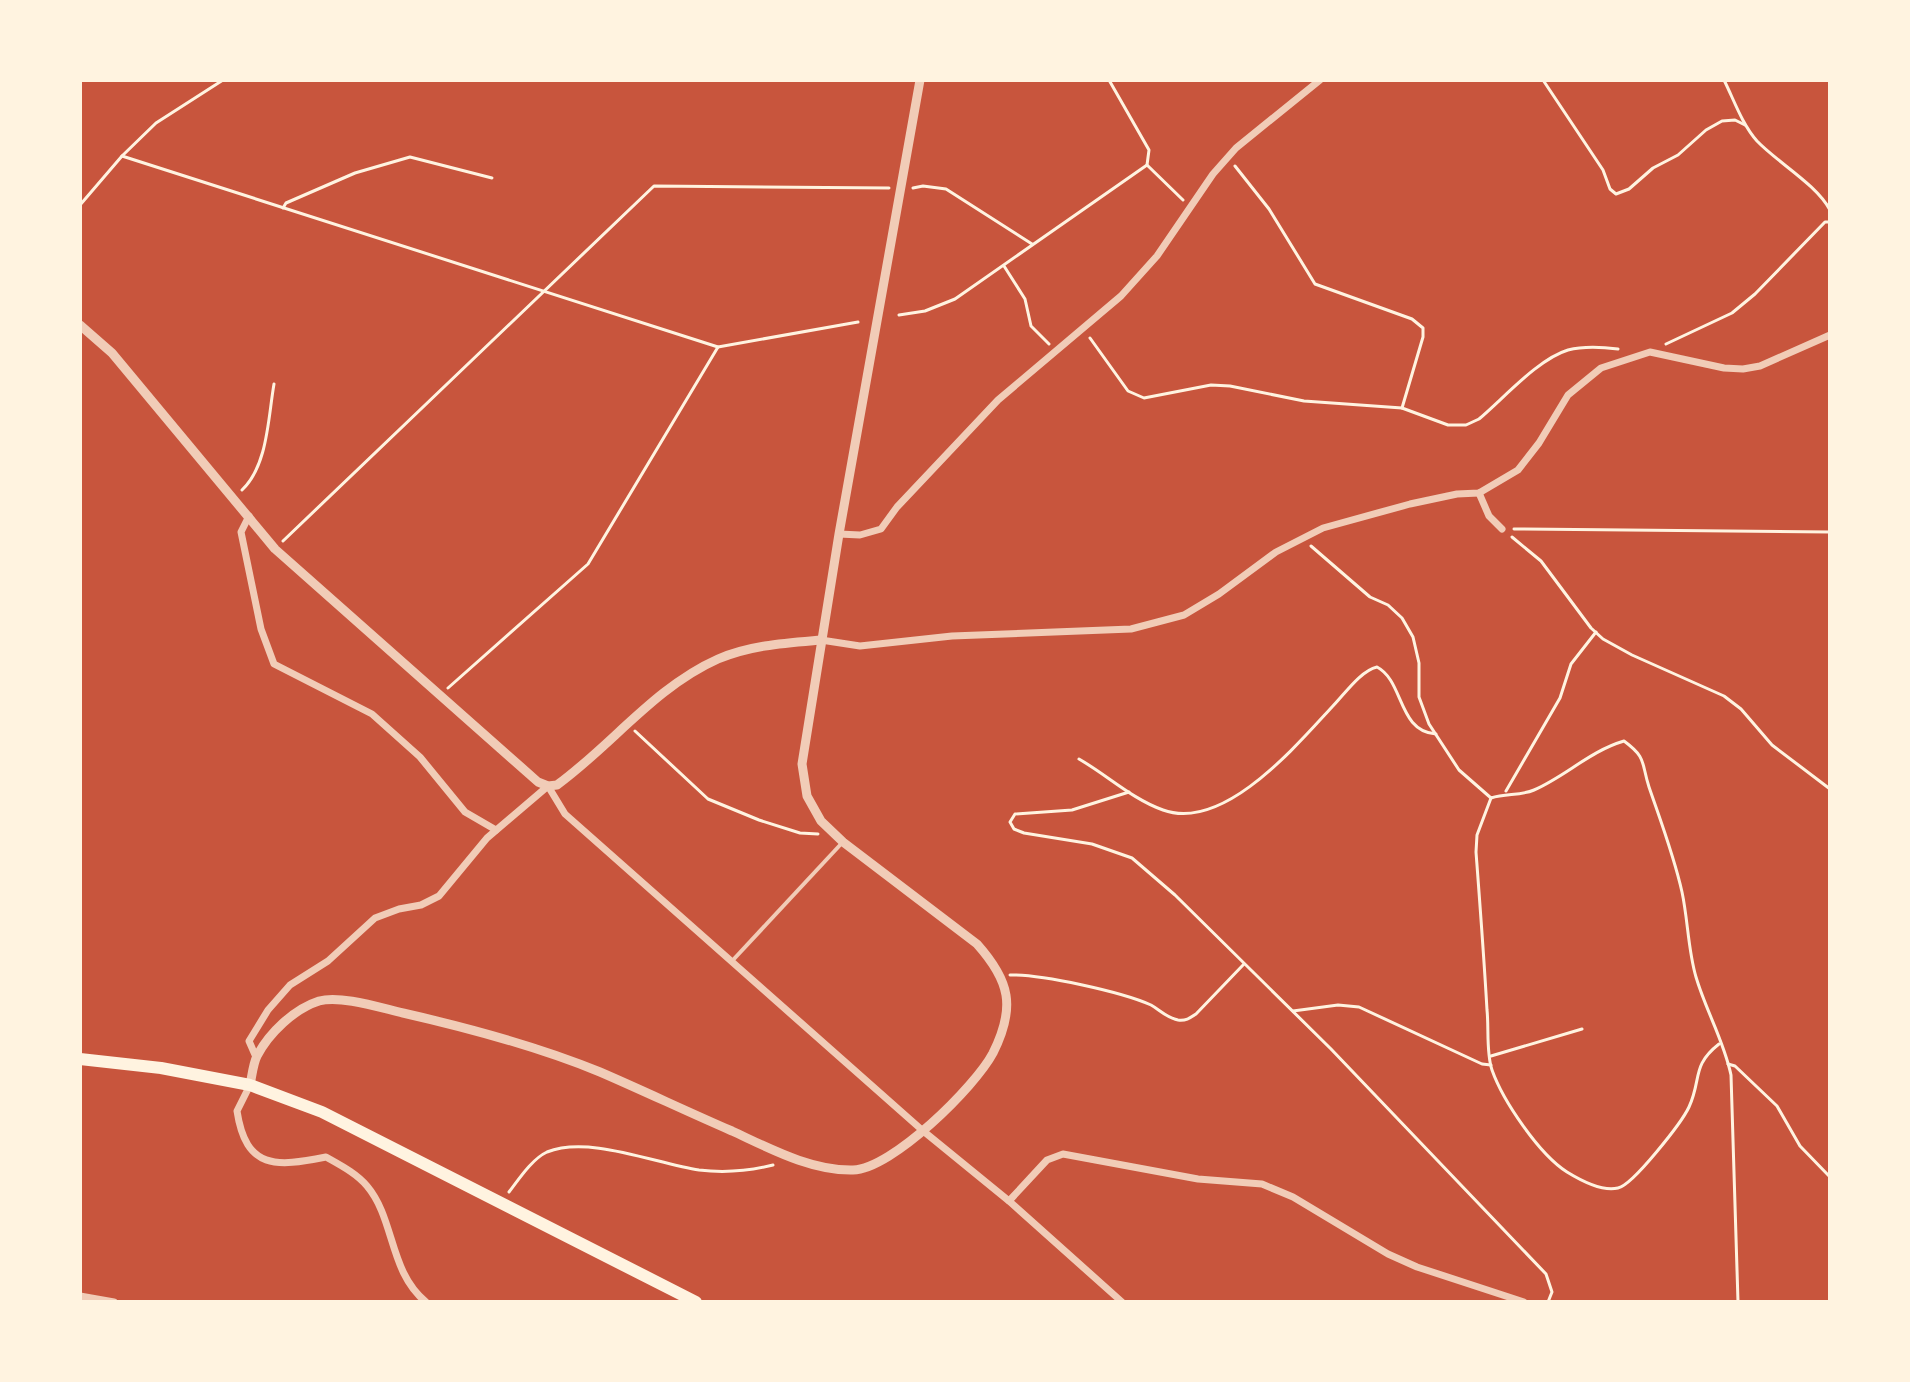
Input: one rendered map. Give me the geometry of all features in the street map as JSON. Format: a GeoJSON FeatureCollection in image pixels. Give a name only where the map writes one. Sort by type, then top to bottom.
{"type":"FeatureCollection","features":[{"type":"Feature","properties":{"kind":"highway"},"geometry":{"type":"LineString","coordinates":[[80,1059],[161,1068],[250,1085],[322,1112],[696,1302]]}},
{"type":"Feature","properties":{"kind":"street"},"geometry":{"type":"LineString","coordinates":[[426,1302],[406,1280],[368,1186],[326,1157],[275,1162],[258,1157],[244,1142],[237,1111],[250,1085],[256,1057],[296,1011],[322,1000],[357,1003],[529,1046],[597,1071],[784,1154],[826,1167],[852,1170],[873,1166],[901,1149],[922,1130],[972,1082],[1002,1034],[1008,1006],[1001,978],[993,962],[977,944],[843,842],[821,821],[807,796],[802,764],[839,534],[920,80]]}},
{"type":"Feature","properties":{"kind":"street"},"geometry":{"type":"LineString","coordinates":[[839,534],[860,535],[881,529],[897,507],[998,400],[1121,296],[1157,256],[1228,157],[1320,80]]}},
{"type":"Feature","properties":{"kind":"street"},"geometry":{"type":"LineString","coordinates":[[80,325],[112,353],[275,549],[538,782],[548,786],[557,785],[566,778],[672,686],[718,659],[745,650],[821,640],[860,646],[952,636],[1131,629],[1158,623],[1184,615],[1219,594],[1276,552],[1323,528],[1410,504],[1457,494],[1479,493],[1518,470],[1539,443],[1568,395],[1601,368],[1650,352],[1724,368],[1743,369],[1760,366],[1830,335]]}},
{"type":"Feature","properties":{"kind":"street"},"geometry":{"type":"LineString","coordinates":[[1479,493],[1489,516],[1502,529]]}},
{"type":"Feature","properties":{"kind":"street"},"geometry":{"type":"LineString","coordinates":[[249,516],[241,532],[261,629],[274,664],[372,714],[420,757],[465,812],[496,830]]}},
{"type":"Feature","properties":{"kind":"street"},"geometry":{"type":"LineString","coordinates":[[256,1057],[249,1041],[268,1010],[290,985],[328,961],[375,918],[421,905],[439,896],[496,830],[548,786]]}},
{"type":"Feature","properties":{"kind":"street"},"geometry":{"type":"LineString","coordinates":[[548,786],[565,814],[922,1130],[1009,1201],[1122,1302]]}},
{"type":"Feature","properties":{"kind":"street"},"geometry":{"type":"LineString","coordinates":[[1009,1201],[1047,1160],[1063,1154],[1198,1179],[1262,1184],[1293,1197],[1388,1254],[1417,1267],[1524,1302]]}},
{"type":"Feature","properties":{"kind":"street"},"geometry":{"type":"LineString","coordinates":[[80,1296],[114,1302]]}},
{"type":"Feature","properties":{"kind":"lane"},"geometry":{"type":"LineString","coordinates":[[731,962],[843,842]]}},
{"type":"Feature","properties":{"kind":"path"},"geometry":{"type":"LineString","coordinates":[[80,205],[122,156],[156,123],[223,80]]}},
{"type":"Feature","properties":{"kind":"path"},"geometry":{"type":"LineString","coordinates":[[899,315],[925,311],[955,299],[1147,165],[1149,150],[1109,80]]}},
{"type":"Feature","properties":{"kind":"path"},"geometry":{"type":"LineString","coordinates":[[1543,80],[1616,194],[1629,189],[1653,168],[1678,155],[1706,130],[1722,121],[1735,120],[1745,125]]}},
{"type":"Feature","properties":{"kind":"path"},"geometry":{"type":"LineString","coordinates":[[1724,80],[1755,139],[1830,210]]}},
{"type":"Feature","properties":{"kind":"path"},"geometry":{"type":"LineString","coordinates":[[122,156],[718,347],[858,322]]}},
{"type":"Feature","properties":{"kind":"path"},"geometry":{"type":"LineString","coordinates":[[283,208],[286,203],[355,173],[410,157],[492,178]]}},
{"type":"Feature","properties":{"kind":"path"},"geometry":{"type":"LineString","coordinates":[[1228,157],[1269,209],[1315,284],[1412,319],[1423,328],[1402,408]]}},
{"type":"Feature","properties":{"kind":"path"},"geometry":{"type":"LineString","coordinates":[[1147,165],[1192,208]]}},
{"type":"Feature","properties":{"kind":"path"},"geometry":{"type":"LineString","coordinates":[[275,549],[654,186],[923,186],[946,189],[1032,244]]}},
{"type":"Feature","properties":{"kind":"path"},"geometry":{"type":"LineString","coordinates":[[1656,353],[1664,345],[1732,313],[1755,294],[1825,222],[1830,222]]}},
{"type":"Feature","properties":{"kind":"path"},"geometry":{"type":"LineString","coordinates":[[1003,265],[1025,299],[1031,326],[1055,354]]}},
{"type":"Feature","properties":{"kind":"path"},"geometry":{"type":"LineString","coordinates":[[1083,329],[1128,391],[1136,396],[1161,396],[1211,385],[1230,386],[1304,401],[1402,408],[1448,425],[1466,425],[1479,419],[1549,359],[1568,351],[1617,348],[1631,358]]}},
{"type":"Feature","properties":{"kind":"path"},"geometry":{"type":"LineString","coordinates":[[441,694],[588,564],[718,347]]}},
{"type":"Feature","properties":{"kind":"path"},"geometry":{"type":"LineString","coordinates":[[234,498],[248,485],[256,471],[274,384]]}},
{"type":"Feature","properties":{"kind":"path"},"geometry":{"type":"LineString","coordinates":[[1502,529],[1830,532]]}},
{"type":"Feature","properties":{"kind":"path"},"geometry":{"type":"LineString","coordinates":[[1502,529],[1541,561],[1596,632],[1632,655],[1724,696],[1741,709],[1772,745],[1830,789]]}},
{"type":"Feature","properties":{"kind":"path"},"geometry":{"type":"LineString","coordinates":[[1306,536],[1311,546],[1323,557],[1370,597],[1388,605],[1402,618],[1413,637],[1419,663],[1419,697],[1436,734],[1459,770],[1491,798]]}},
{"type":"Feature","properties":{"kind":"path"},"geometry":{"type":"LineString","coordinates":[[1505,793],[1560,698],[1571,664],[1596,632]]}},
{"type":"Feature","properties":{"kind":"path"},"geometry":{"type":"LineString","coordinates":[[1079,759],[1129,792],[1167,812],[1197,812],[1231,801],[1245,791],[1357,681],[1371,668],[1377,667],[1387,675],[1413,723],[1423,731],[1436,734]]}},
{"type":"Feature","properties":{"kind":"path"},"geometry":{"type":"LineString","coordinates":[[628,724],[708,799],[730,810],[800,833],[817,835],[827,827]]}},
{"type":"Feature","properties":{"kind":"path"},"geometry":{"type":"LineString","coordinates":[[1720,1043],[1698,1067],[1695,1091],[1688,1109],[1634,1178],[1618,1188],[1601,1187],[1577,1178],[1556,1165],[1534,1142],[1491,1065],[1476,852],[1477,835],[1491,798],[1505,793],[1517,795],[1535,790],[1603,747],[1624,741],[1641,753],[1649,786],[1674,855],[1695,975],[1728,1064],[1734,1109],[1738,1302]]}},
{"type":"Feature","properties":{"kind":"path"},"geometry":{"type":"LineString","coordinates":[[1129,792],[1072,810],[1015,814],[1010,822],[1018,832],[1092,844],[1132,858],[1175,895],[1546,1274],[1552,1292],[1548,1302]]}},
{"type":"Feature","properties":{"kind":"path"},"geometry":{"type":"LineString","coordinates":[[1001,978],[1027,974],[1122,995],[1152,1006],[1170,1017],[1187,1020],[1244,964]]}},
{"type":"Feature","properties":{"kind":"path"},"geometry":{"type":"LineString","coordinates":[[1292,1012],[1338,1005],[1359,1007],[1482,1064],[1491,1065]]}},
{"type":"Feature","properties":{"kind":"path"},"geometry":{"type":"LineString","coordinates":[[1491,1056],[1582,1029]]}},
{"type":"Feature","properties":{"kind":"path"},"geometry":{"type":"LineString","coordinates":[[1728,1064],[1735,1066],[1777,1106],[1800,1146],[1830,1177]]}},
{"type":"Feature","properties":{"kind":"path"},"geometry":{"type":"LineString","coordinates":[[502,1204],[519,1179],[548,1152],[593,1148],[697,1170],[730,1172],[776,1164],[784,1154]]}}]}
